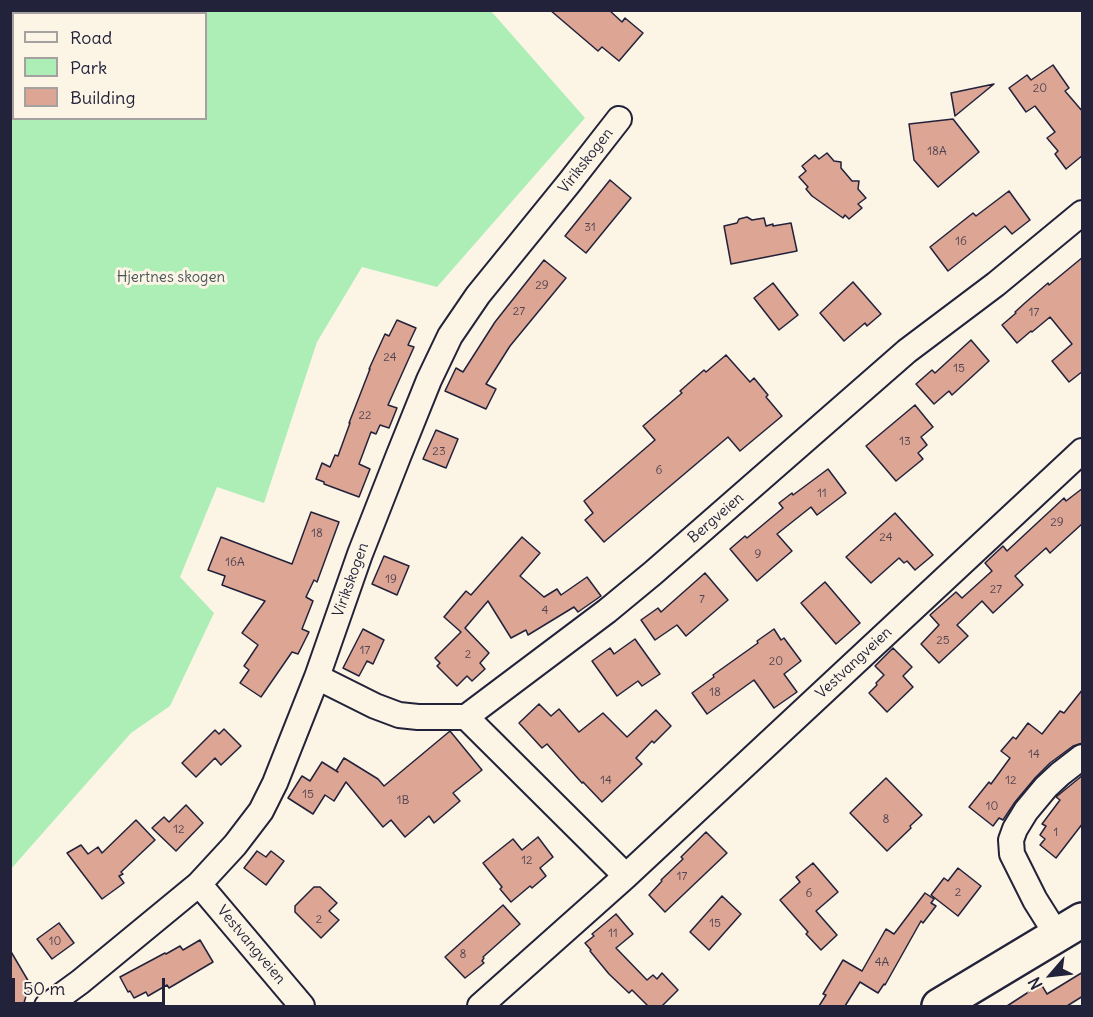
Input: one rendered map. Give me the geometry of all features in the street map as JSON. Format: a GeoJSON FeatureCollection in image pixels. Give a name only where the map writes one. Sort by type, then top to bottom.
{"type":"FeatureCollection","features":[{"type":"Feature","properties":{"kind":"main road"},"geometry":{"type":"LineString","coordinates":[[939,1006],[1070,928]]}},
{"type":"Feature","properties":{"kind":"street","name":"Virikskogen"},"geometry":{"type":"LineString","coordinates":[[47,1006],[80,982],[199,884],[235,845],[261,812],[275,783],[317,677],[360,554],[398,457],[429,380],[450,336],[478,295],[619,119]]}},
{"type":"Feature","properties":{"kind":"street","name":"Bergveien"},"geometry":{"type":"LineString","coordinates":[[466,717],[608,611],[907,351],[996,284],[1083,213]]}},
{"type":"Feature","properties":{"kind":"street","name":"Vestvangveien"},"geometry":{"type":"LineString","coordinates":[[480,1006],[626,876],[1083,451]]}},
{"type":"Feature","properties":{"kind":"street"},"geometry":{"type":"LineString","coordinates":[[317,677],[375,706],[399,715],[466,717],[626,876]]}},
{"type":"Feature","properties":{"kind":"street"},"geometry":{"type":"LineString","coordinates":[[1070,928],[1035,900],[1012,854],[1011,840],[1026,811],[1046,787],[1083,756]]}},
{"type":"Feature","properties":{"kind":"street","name":"Vestvangveien"},"geometry":{"type":"LineString","coordinates":[[199,884],[302,1006]]}},
{"type":"Feature","properties":{"kind":"green space","name":"Hjertnes skogen"},"geometry":{"type":"Polygon","coordinates":[[[11,10],[491,11],[585,118],[437,287],[362,267],[317,342],[264,503],[217,487],[180,577],[214,613],[170,706],[131,733],[11,869],[11,10]]]}},
{"type":"Feature","properties":{"kind":"building"},"geometry":{"type":"Polygon","coordinates":[[[550,10],[609,10],[622,22],[625,18],[643,33],[619,61],[602,47],[598,51],[550,10]]]}},
{"type":"Feature","properties":{"kind":"building"},"geometry":{"type":"Polygon","coordinates":[[[1053,65],[1069,88],[1065,91],[1083,112],[1083,155],[1066,169],[1055,154],[1058,151],[1047,138],[1055,132],[1035,106],[1026,112],[1009,88],[1027,75],[1031,80],[1053,65]]]}},
{"type":"Feature","properties":{"kind":"building"},"geometry":{"type":"Polygon","coordinates":[[[994,84],[955,116],[951,93],[994,84]]]}},
{"type":"Feature","properties":{"kind":"building"},"geometry":{"type":"Polygon","coordinates":[[[953,119],[979,152],[938,187],[914,160],[909,124],[953,119]]]}},
{"type":"Feature","properties":{"kind":"building"},"geometry":{"type":"Polygon","coordinates":[[[827,153],[834,161],[841,162],[841,168],[852,181],[859,181],[858,189],[866,198],[858,204],[862,208],[849,219],[845,215],[843,218],[812,196],[799,177],[806,171],[802,166],[815,155],[819,159],[827,153]]]}},
{"type":"Feature","properties":{"kind":"building"},"geometry":{"type":"Polygon","coordinates":[[[610,180],[631,198],[586,253],[565,236],[610,180]]]}},
{"type":"Feature","properties":{"kind":"building"},"geometry":{"type":"Polygon","coordinates":[[[1009,191],[1030,220],[1012,234],[1005,226],[948,271],[930,247],[973,213],[976,216],[1009,191]]]}},
{"type":"Feature","properties":{"kind":"building"},"geometry":{"type":"Polygon","coordinates":[[[747,217],[752,220],[764,218],[766,226],[791,223],[797,251],[731,264],[724,226],[737,223],[739,219],[747,217]]]}},
{"type":"Feature","properties":{"kind":"building"},"geometry":{"type":"Polygon","coordinates":[[[1083,257],[1083,371],[1069,382],[1052,361],[1072,344],[1050,317],[1017,343],[1002,325],[1048,283],[1049,285],[1083,257]]]}},
{"type":"Feature","properties":{"kind":"building"},"geometry":{"type":"Polygon","coordinates":[[[544,260],[566,278],[510,346],[486,384],[496,389],[486,409],[445,391],[456,368],[463,372],[495,322],[544,260]]]}},
{"type":"Feature","properties":{"kind":"building"},"geometry":{"type":"Polygon","coordinates":[[[853,282],[881,314],[867,326],[865,323],[844,341],[820,313],[853,282]]]}},
{"type":"Feature","properties":{"kind":"building"},"geometry":{"type":"Polygon","coordinates":[[[773,283],[798,315],[779,330],[754,298],[773,283]]]}},
{"type":"Feature","properties":{"kind":"building"},"geometry":{"type":"Polygon","coordinates":[[[397,320],[416,328],[408,345],[414,347],[388,405],[397,408],[389,428],[380,425],[376,434],[371,432],[359,464],[370,469],[359,497],[316,479],[322,463],[330,467],[335,455],[338,456],[369,369],[385,334],[389,336],[397,320]]]}},
{"type":"Feature","properties":{"kind":"building"},"geometry":{"type":"Polygon","coordinates":[[[971,340],[989,361],[952,395],[949,391],[934,404],[916,384],[932,370],[935,373],[971,340]]]}},
{"type":"Feature","properties":{"kind":"building"},"geometry":{"type":"Polygon","coordinates":[[[726,355],[750,382],[754,378],[782,416],[740,451],[728,437],[604,542],[585,520],[593,513],[584,501],[655,440],[643,426],[682,393],[680,391],[704,370],[706,372],[726,355]]]}},
{"type":"Feature","properties":{"kind":"building"},"geometry":{"type":"Polygon","coordinates":[[[915,405],[933,427],[921,437],[927,445],[918,453],[923,459],[896,481],[866,446],[915,405]]]}},
{"type":"Feature","properties":{"kind":"building"},"geometry":{"type":"Polygon","coordinates":[[[436,430],[458,439],[446,468],[423,459],[436,430]]]}},
{"type":"Feature","properties":{"kind":"building"},"geometry":{"type":"Polygon","coordinates":[[[828,469],[846,493],[817,515],[811,507],[777,534],[792,551],[757,581],[730,549],[783,508],[779,503],[828,469]]]}},
{"type":"Feature","properties":{"kind":"building"},"geometry":{"type":"Polygon","coordinates":[[[1083,488],[1083,523],[1050,553],[1046,548],[1015,576],[1023,585],[993,613],[982,601],[957,625],[968,636],[939,663],[921,644],[939,625],[930,615],[956,592],[962,598],[992,571],[985,563],[1003,546],[1007,551],[1064,498],[1066,501],[1083,488]]]}},
{"type":"Feature","properties":{"kind":"building"},"geometry":{"type":"Polygon","coordinates":[[[311,512],[339,522],[317,582],[314,580],[306,597],[313,601],[302,629],[309,632],[298,654],[292,652],[261,697],[240,683],[249,670],[244,666],[258,645],[242,633],[265,601],[222,585],[225,576],[208,570],[221,537],[292,564],[311,512]]]}},
{"type":"Feature","properties":{"kind":"building"},"geometry":{"type":"Polygon","coordinates":[[[895,513],[933,555],[915,570],[907,561],[904,563],[899,558],[871,583],[846,557],[895,513]]]}},
{"type":"Feature","properties":{"kind":"building"},"geometry":{"type":"Polygon","coordinates":[[[522,537],[540,553],[520,576],[544,597],[557,589],[561,595],[587,577],[601,596],[578,612],[574,607],[528,635],[526,630],[511,638],[488,601],[465,628],[489,653],[480,663],[485,669],[472,681],[467,676],[457,686],[437,666],[440,663],[435,658],[461,632],[444,617],[466,591],[471,595],[522,537]]]}},
{"type":"Feature","properties":{"kind":"building"},"geometry":{"type":"Polygon","coordinates":[[[384,556],[409,566],[397,595],[372,584],[384,556]]]}},
{"type":"Feature","properties":{"kind":"building"},"geometry":{"type":"Polygon","coordinates":[[[705,573],[728,600],[686,636],[677,625],[655,640],[641,620],[658,608],[661,612],[705,573]]]}},
{"type":"Feature","properties":{"kind":"building"},"geometry":{"type":"Polygon","coordinates":[[[825,582],[860,623],[836,644],[801,603],[825,582]]]}},
{"type":"Feature","properties":{"kind":"building"},"geometry":{"type":"Polygon","coordinates":[[[363,629],[384,640],[373,664],[367,661],[359,676],[343,668],[363,629]]]}},
{"type":"Feature","properties":{"kind":"building"},"geometry":{"type":"Polygon","coordinates":[[[774,629],[781,640],[784,638],[801,661],[784,674],[797,692],[774,708],[754,680],[707,714],[692,693],[774,629]]]}},
{"type":"Feature","properties":{"kind":"building"},"geometry":{"type":"Polygon","coordinates":[[[635,639],[660,674],[642,686],[638,681],[617,696],[592,661],[610,648],[614,654],[635,639]]]}},
{"type":"Feature","properties":{"kind":"building"},"geometry":{"type":"Polygon","coordinates":[[[893,648],[912,667],[903,676],[913,687],[887,712],[869,693],[884,675],[875,666],[893,648]]]}},
{"type":"Feature","properties":{"kind":"building"},"geometry":{"type":"Polygon","coordinates":[[[1083,689],[1083,743],[1073,746],[1050,763],[1015,802],[1003,820],[999,818],[993,826],[969,807],[989,782],[991,784],[1010,758],[1001,751],[1013,737],[1016,739],[1028,723],[1042,734],[1060,711],[1064,713],[1083,689]]]}},
{"type":"Feature","properties":{"kind":"building"},"geometry":{"type":"Polygon","coordinates":[[[539,704],[551,716],[559,709],[579,732],[603,713],[627,737],[656,710],[671,726],[636,758],[642,764],[602,802],[547,744],[542,748],[519,723],[539,704]]]}},
{"type":"Feature","properties":{"kind":"building"},"geometry":{"type":"Polygon","coordinates":[[[224,729],[241,746],[221,765],[215,758],[196,777],[182,763],[215,730],[219,734],[224,729]]]}},
{"type":"Feature","properties":{"kind":"building"},"geometry":{"type":"Polygon","coordinates":[[[450,731],[482,770],[453,793],[460,801],[434,823],[429,816],[405,837],[391,820],[383,827],[346,782],[334,801],[325,795],[313,814],[288,798],[302,776],[310,781],[322,762],[336,771],[344,758],[378,779],[384,786],[450,731]]]}},
{"type":"Feature","properties":{"kind":"building"},"geometry":{"type":"Polygon","coordinates":[[[1083,775],[1083,823],[1056,858],[1040,845],[1045,839],[1040,835],[1046,826],[1042,824],[1060,800],[1056,797],[1083,775]]]}},
{"type":"Feature","properties":{"kind":"building"},"geometry":{"type":"Polygon","coordinates":[[[886,778],[922,815],[887,851],[850,813],[886,778]]]}},
{"type":"Feature","properties":{"kind":"building"},"geometry":{"type":"Polygon","coordinates":[[[186,805],[203,823],[176,851],[152,828],[164,817],[169,822],[186,805]]]}},
{"type":"Feature","properties":{"kind":"building"},"geometry":{"type":"Polygon","coordinates":[[[136,820],[155,840],[121,872],[123,874],[119,876],[124,883],[102,899],[67,853],[81,845],[88,854],[98,847],[102,853],[136,820]]]}},
{"type":"Feature","properties":{"kind":"building"},"geometry":{"type":"Polygon","coordinates":[[[706,832],[727,853],[665,912],[649,895],[706,832]]]}},
{"type":"Feature","properties":{"kind":"building"},"geometry":{"type":"Polygon","coordinates":[[[538,837],[553,857],[540,868],[546,876],[511,902],[483,863],[513,839],[522,850],[538,837]]]}},
{"type":"Feature","properties":{"kind":"building"},"geometry":{"type":"Polygon","coordinates":[[[257,851],[266,857],[271,851],[284,861],[266,885],[244,868],[257,851]]]}},
{"type":"Feature","properties":{"kind":"building"},"geometry":{"type":"Polygon","coordinates":[[[813,863],[838,892],[816,911],[837,935],[821,950],[780,900],[800,882],[796,877],[813,863]]]}},
{"type":"Feature","properties":{"kind":"building"},"geometry":{"type":"Polygon","coordinates":[[[958,868],[981,886],[958,916],[931,895],[944,878],[948,881],[958,868]]]}},
{"type":"Feature","properties":{"kind":"building"},"geometry":{"type":"Polygon","coordinates":[[[314,887],[320,887],[337,903],[329,911],[339,920],[321,938],[295,912],[295,906],[314,887]]]}},
{"type":"Feature","properties":{"kind":"building"},"geometry":{"type":"Polygon","coordinates":[[[925,893],[934,899],[931,903],[936,906],[923,923],[921,921],[885,985],[878,993],[860,982],[845,1006],[819,1006],[826,995],[823,994],[843,960],[862,971],[886,929],[894,934],[925,893]]]}},
{"type":"Feature","properties":{"kind":"building"},"geometry":{"type":"Polygon","coordinates":[[[722,896],[741,914],[709,950],[690,932],[722,896]]]}},
{"type":"Feature","properties":{"kind":"building"},"geometry":{"type":"Polygon","coordinates":[[[503,905],[520,924],[483,957],[484,963],[465,978],[445,957],[503,905]]]}},
{"type":"Feature","properties":{"kind":"building"},"geometry":{"type":"Polygon","coordinates":[[[616,914],[633,934],[616,948],[647,980],[653,975],[657,979],[662,973],[678,990],[662,1006],[648,1006],[632,990],[629,993],[609,974],[585,943],[616,914]]]}},
{"type":"Feature","properties":{"kind":"building"},"geometry":{"type":"Polygon","coordinates":[[[59,923],[74,943],[52,959],[37,939],[59,923]]]}},
{"type":"Feature","properties":{"kind":"building"},"geometry":{"type":"Polygon","coordinates":[[[200,940],[213,962],[169,988],[167,985],[148,996],[146,992],[134,998],[130,991],[128,992],[120,977],[180,946],[183,950],[200,940]]]}},
{"type":"Feature","properties":{"kind":"building"},"geometry":{"type":"Polygon","coordinates":[[[10,950],[33,989],[27,993],[23,1006],[10,1006],[10,950]]]}},
{"type":"Feature","properties":{"kind":"building"},"geometry":{"type":"Polygon","coordinates":[[[1083,972],[1083,996],[1067,1006],[1007,1006],[1041,984],[1047,994],[1083,972]]]}}]}
